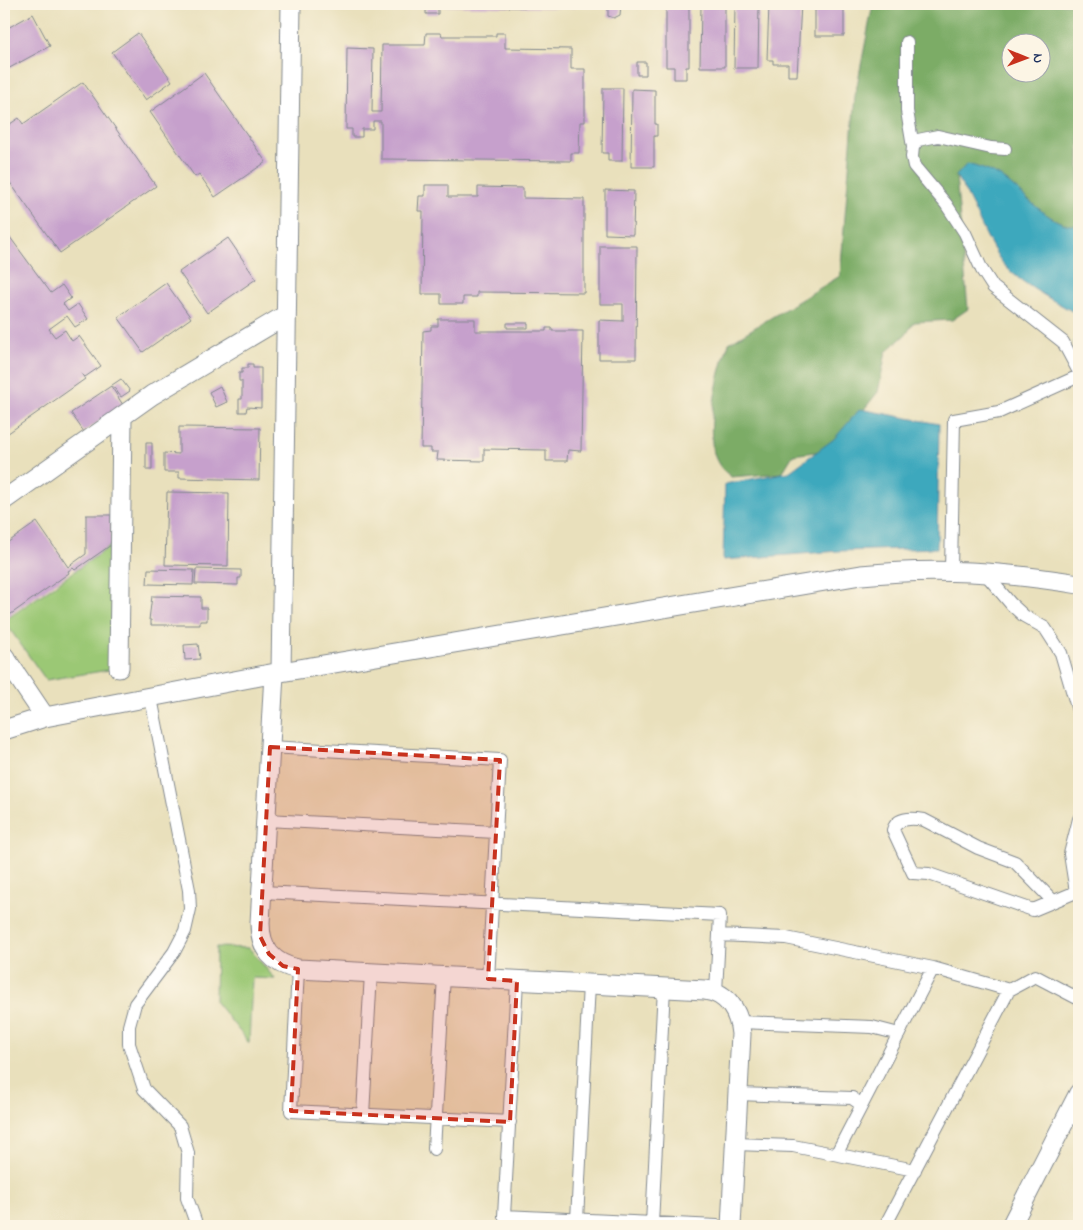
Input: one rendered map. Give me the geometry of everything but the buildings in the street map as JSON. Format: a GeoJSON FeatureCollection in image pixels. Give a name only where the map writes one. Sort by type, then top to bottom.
{"type":"FeatureCollection","features":[{"type":"Feature","properties":{"kind":"street"},"geometry":{"type":"LineString","coordinates":[[291,4],[278,673],[270,747],[260,936],[264,946],[277,962],[284,966],[298,969],[716,992],[729,1002],[740,1022],[731,1226]]}},
{"type":"Feature","properties":{"kind":"street"},"geometry":{"type":"LineString","coordinates":[[908,42],[907,111],[914,166],[946,204],[993,287],[1063,342],[1079,374],[999,412],[954,420],[951,570]]}},
{"type":"Feature","properties":{"kind":"street"},"geometry":{"type":"LineString","coordinates":[[913,147],[918,140],[938,136],[991,148],[1005,149]]}},
{"type":"Feature","properties":{"kind":"street"},"geometry":{"type":"LineString","coordinates":[[4,500],[152,395],[286,316]]}},
{"type":"Feature","properties":{"kind":"street"},"geometry":{"type":"LineString","coordinates":[[119,668],[122,416]]}},
{"type":"Feature","properties":{"kind":"street"},"geometry":{"type":"LineString","coordinates":[[4,730],[45,717],[278,673],[861,574],[910,569],[951,570],[984,572],[1079,584]]}},
{"type":"Feature","properties":{"kind":"street"},"geometry":{"type":"LineString","coordinates":[[984,572],[1011,604],[1024,616],[1045,628],[1061,653],[1079,714]]}},
{"type":"Feature","properties":{"kind":"street"},"geometry":{"type":"LineString","coordinates":[[4,656],[45,717]]}},
{"type":"Feature","properties":{"kind":"street"},"geometry":{"type":"LineString","coordinates":[[151,698],[189,890],[190,910],[185,931],[174,952],[135,1004],[129,1026],[129,1044],[144,1089],[180,1126],[188,1153],[187,1198],[197,1226]]}},
{"type":"Feature","properties":{"kind":"street"},"geometry":{"type":"LineString","coordinates":[[270,747],[500,760],[488,979]]}},
{"type":"Feature","properties":{"kind":"street"},"geometry":{"type":"LineString","coordinates":[[1054,901],[1014,862],[978,848],[924,820],[915,818],[900,821],[895,824],[893,830],[913,873],[929,874],[1032,910],[1077,892],[1070,854],[1079,819]]}},
{"type":"Feature","properties":{"kind":"street"},"geometry":{"type":"LineString","coordinates":[[266,820],[496,832]]}},
{"type":"Feature","properties":{"kind":"street"},"geometry":{"type":"LineString","coordinates":[[262,892],[720,916],[716,992]]}},
{"type":"Feature","properties":{"kind":"street"},"geometry":{"type":"LineString","coordinates":[[719,935],[786,938],[933,968],[1009,990]]}},
{"type":"Feature","properties":{"kind":"street"},"geometry":{"type":"LineString","coordinates":[[838,1153],[933,968]]}},
{"type":"Feature","properties":{"kind":"street"},"geometry":{"type":"LineString","coordinates":[[298,969],[291,1111],[510,1122]]}},
{"type":"Feature","properties":{"kind":"street"},"geometry":{"type":"LineString","coordinates":[[363,1115],[371,973]]}},
{"type":"Feature","properties":{"kind":"street"},"geometry":{"type":"LineString","coordinates":[[434,1148],[444,976]]}},
{"type":"Feature","properties":{"kind":"street"},"geometry":{"type":"LineString","coordinates":[[885,1226],[1009,990],[1035,976],[1079,1000]]}},
{"type":"Feature","properties":{"kind":"street"},"geometry":{"type":"LineString","coordinates":[[517,981],[504,1216],[717,1226]]}},
{"type":"Feature","properties":{"kind":"street"},"geometry":{"type":"LineString","coordinates":[[577,1220],[590,984]]}},
{"type":"Feature","properties":{"kind":"street"},"geometry":{"type":"LineString","coordinates":[[652,1224],[664,988]]}},
{"type":"Feature","properties":{"kind":"street"},"geometry":{"type":"LineString","coordinates":[[740,1022],[872,1027],[899,1034]]}},
{"type":"Feature","properties":{"kind":"street"},"geometry":{"type":"LineString","coordinates":[[738,1094],[852,1098],[862,1105]]}},
{"type":"Feature","properties":{"kind":"street"},"geometry":{"type":"LineString","coordinates":[[1011,1226],[1077,1103]]}},
{"type":"Feature","properties":{"kind":"street"},"geometry":{"type":"LineString","coordinates":[[735,1144],[793,1146],[838,1153],[915,1170]]}},
{"type":"Feature","properties":{"kind":"highlighted area"},"geometry":{"type":"Polygon","coordinates":[[[270,747],[500,760],[488,979],[517,981],[510,1122],[291,1111],[298,969],[283,966],[269,954],[260,936],[270,747]]]}},
{"type":"Feature","properties":{"kind":"green space"},"geometry":{"type":"Polygon","coordinates":[[[873,4],[1079,4],[1079,225],[1068,225],[1057,221],[997,175],[967,164],[956,176],[968,309],[952,320],[914,322],[907,333],[886,352],[878,392],[849,428],[822,451],[793,455],[782,473],[731,477],[718,463],[713,451],[712,437],[712,421],[717,386],[729,343],[840,276],[855,96],[873,4]]]}},
{"type":"Feature","properties":{"kind":"green space"},"geometry":{"type":"Polygon","coordinates":[[[116,542],[115,669],[46,680],[4,621],[116,542]]]}},
{"type":"Feature","properties":{"kind":"green space"},"geometry":{"type":"Polygon","coordinates":[[[216,947],[249,948],[275,979],[252,978],[249,1043],[215,1001],[216,947]]]}},
{"type":"Feature","properties":{"kind":"water"},"geometry":{"type":"Polygon","coordinates":[[[967,164],[997,175],[1057,221],[1068,225],[1079,225],[1079,320],[1077,314],[1024,282],[999,258],[956,176],[967,164]]]}},
{"type":"Feature","properties":{"kind":"water"},"geometry":{"type":"Polygon","coordinates":[[[860,409],[939,424],[937,548],[840,551],[723,560],[725,484],[789,472],[834,439],[860,409]]]}},
{"type":"Feature","properties":{"kind":"waterway"},"geometry":{"type":"LineString","coordinates":[[1079,341],[1075,343],[1079,353]]}}]}
